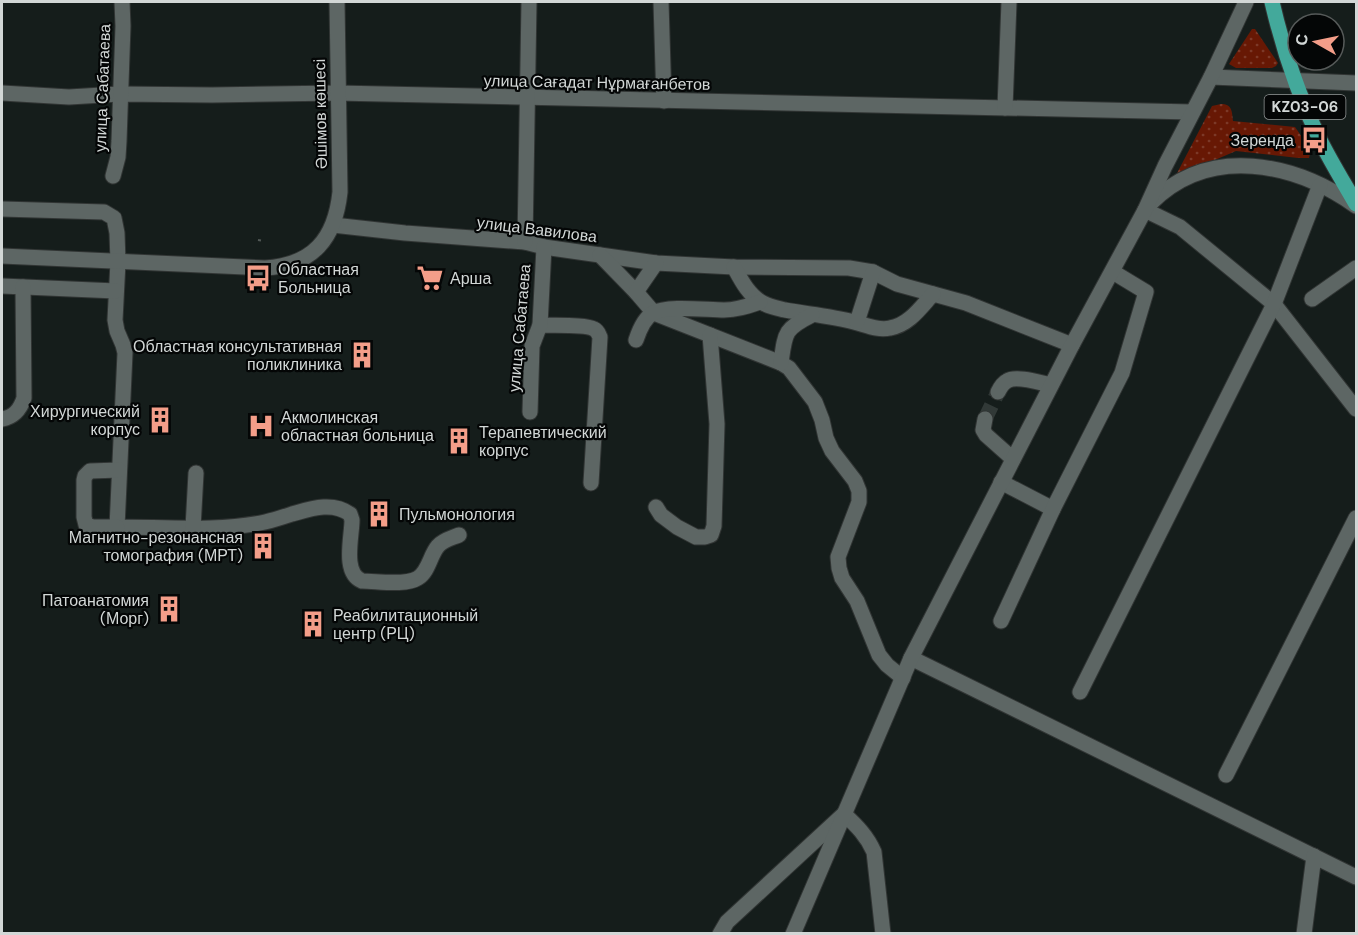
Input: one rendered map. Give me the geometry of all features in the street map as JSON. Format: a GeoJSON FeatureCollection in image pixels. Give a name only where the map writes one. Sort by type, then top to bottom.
{"type":"FeatureCollection","features":[{"type":"Feature","properties":{"kind":"main road","name":"KZ03-06"},"geometry":{"type":"LineString","coordinates":[[1272,2],[1277,26],[1307,112],[1320,142],[1356,205]]}},
{"type":"Feature","properties":{"kind":"street","name":"улица Сабатаева"},"geometry":{"type":"LineString","coordinates":[[113,176],[118,157],[122,2]]}},
{"type":"Feature","properties":{"kind":"street","name":"Әшімов көшесі"},"geometry":{"type":"LineString","coordinates":[[333,225],[340,192],[337,2]]}},
{"type":"Feature","properties":{"kind":"street"},"geometry":{"type":"LineString","coordinates":[[525,242],[529,2]]}},
{"type":"Feature","properties":{"kind":"street"},"geometry":{"type":"LineString","coordinates":[[661,2],[664,101]]}},
{"type":"Feature","properties":{"kind":"street"},"geometry":{"type":"LineString","coordinates":[[1005,108],[1009,2]]}},
{"type":"Feature","properties":{"kind":"street"},"geometry":{"type":"LineString","coordinates":[[793,933],[911,658],[1051,385],[1145,210],[1246,2]]}},
{"type":"Feature","properties":{"kind":"street"},"geometry":{"type":"LineString","coordinates":[[1211,77],[1356,83]]}},
{"type":"Feature","properties":{"kind":"street","name":"улица Сағадат Нұрмағанбетов"},"geometry":{"type":"LineString","coordinates":[[2,93],[69,97],[119,94],[338,93],[1192,112]]}},
{"type":"Feature","properties":{"kind":"street"},"geometry":{"type":"LineString","coordinates":[[1145,210],[1171,186],[1220,167],[1240,165],[1290,173],[1320,184],[1356,205]]}},
{"type":"Feature","properties":{"kind":"street"},"geometry":{"type":"LineString","coordinates":[[1080,692],[1274,304],[1320,184]]}},
{"type":"Feature","properties":{"kind":"street"},"geometry":{"type":"LineString","coordinates":[[2,209],[106,213],[114,218],[116,223],[118,262],[115,326],[125,353],[117,527]]}},
{"type":"Feature","properties":{"kind":"street"},"geometry":{"type":"LineString","coordinates":[[1145,210],[1180,227],[1274,304],[1356,409]]}},
{"type":"Feature","properties":{"kind":"street"},"geometry":{"type":"LineString","coordinates":[[2,256],[233,267],[280,267],[309,255],[327,237],[333,225]]}},
{"type":"Feature","properties":{"kind":"street","name":"улица Вавилова"},"geometry":{"type":"LineString","coordinates":[[333,225],[525,242],[544,247],[656,263],[734,267],[849,267],[873,272],[897,284],[966,303],[1072,345]]}},
{"type":"Feature","properties":{"kind":"street","name":"улица Сабатаева"},"geometry":{"type":"LineString","coordinates":[[531,412],[532,346],[540,325],[544,247]]}},
{"type":"Feature","properties":{"kind":"street"},"geometry":{"type":"LineString","coordinates":[[600,255],[654,313],[781,363],[789,368],[815,402],[832,451],[855,481],[859,491],[859,502],[838,557],[842,578],[857,601],[879,655],[903,678]]}},
{"type":"Feature","properties":{"kind":"street"},"geometry":{"type":"LineString","coordinates":[[636,292],[656,263]]}},
{"type":"Feature","properties":{"kind":"street"},"geometry":{"type":"LineString","coordinates":[[734,267],[752,294],[765,304],[785,336]]}},
{"type":"Feature","properties":{"kind":"street"},"geometry":{"type":"LineString","coordinates":[[1312,299],[1356,268]]}},
{"type":"Feature","properties":{"kind":"street"},"geometry":{"type":"LineString","coordinates":[[857,322],[873,272]]}},
{"type":"Feature","properties":{"kind":"street"},"geometry":{"type":"LineString","coordinates":[[1001,621],[1053,509],[1122,374],[1146,292],[1113,272]]}},
{"type":"Feature","properties":{"kind":"street"},"geometry":{"type":"LineString","coordinates":[[2,286],[116,291]]}},
{"type":"Feature","properties":{"kind":"street"},"geometry":{"type":"LineString","coordinates":[[2,419],[9,418],[16,413],[24,398],[23,287]]}},
{"type":"Feature","properties":{"kind":"street"},"geometry":{"type":"LineString","coordinates":[[636,340],[647,319],[654,313],[666,309],[724,310],[765,304],[812,315],[840,318],[874,328],[888,329],[904,323],[933,294]]}},
{"type":"Feature","properties":{"kind":"street"},"geometry":{"type":"LineString","coordinates":[[781,363],[788,330],[812,315]]}},
{"type":"Feature","properties":{"kind":"street"},"geometry":{"type":"LineString","coordinates":[[540,325],[585,327],[599,333],[591,483]]}},
{"type":"Feature","properties":{"kind":"street"},"geometry":{"type":"LineString","coordinates":[[656,507],[661,515],[677,527],[696,537],[711,535],[714,526],[717,424],[710,335]]}},
{"type":"Feature","properties":{"kind":"street"},"geometry":{"type":"LineString","coordinates":[[998,393],[1009,379],[1051,385]]}},
{"type":"Feature","properties":{"kind":"street"},"geometry":{"type":"LineString","coordinates":[[985,419],[983,430],[986,435],[1013,459]]}},
{"type":"Feature","properties":{"kind":"street"},"geometry":{"type":"LineString","coordinates":[[119,470],[90,471],[85,476],[84,517],[86,525],[93,527],[193,528],[234,526],[264,522],[314,508],[339,508],[350,514],[352,520],[350,561],[352,573],[362,581],[404,582],[419,578],[425,572],[437,547],[459,535]]}},
{"type":"Feature","properties":{"kind":"street"},"geometry":{"type":"LineString","coordinates":[[193,528],[196,473]]}},
{"type":"Feature","properties":{"kind":"street"},"geometry":{"type":"LineString","coordinates":[[1001,482],[1053,509]]}},
{"type":"Feature","properties":{"kind":"street"},"geometry":{"type":"LineString","coordinates":[[1226,775],[1356,518]]}},
{"type":"Feature","properties":{"kind":"street"},"geometry":{"type":"LineString","coordinates":[[911,658],[1356,877]]}},
{"type":"Feature","properties":{"kind":"street"},"geometry":{"type":"LineString","coordinates":[[720,933],[727,922],[844,814]]}},
{"type":"Feature","properties":{"kind":"street"},"geometry":{"type":"LineString","coordinates":[[844,814],[869,840],[874,852],[883,933]]}},
{"type":"Feature","properties":{"kind":"street"},"geometry":{"type":"LineString","coordinates":[[1304,933],[1314,856]]}},
{"type":"Feature","properties":{"kind":"path"},"geometry":{"type":"LineString","coordinates":[[258,240],[264,241]]}},
{"type":"Feature","properties":{"kind":"shaded area"},"geometry":{"type":"Polygon","coordinates":[[[1252,29],[1255,29],[1278,63],[1276,66],[1236,68],[1229,64],[1252,29]]]}},
{"type":"Feature","properties":{"kind":"shaded area"},"geometry":{"type":"Polygon","coordinates":[[[1225,104],[1232,111],[1233,121],[1295,127],[1311,150],[1309,158],[1236,151],[1175,177],[1212,106],[1225,104]]]}},
{"type":"Feature","properties":{"kind":"tunnel"},"geometry":{"type":"LineString","coordinates":[[985,419],[998,392]]}},
{"type":"Feature","properties":{"kind":"place","name":"Зеренда"},"geometry":{"type":"Point","coordinates":[1314,140]}},
{"type":"Feature","properties":{"kind":"place","name":"Областная Больница"},"geometry":{"type":"Point","coordinates":[258,278]}},
{"type":"Feature","properties":{"kind":"place","name":"Арша"},"geometry":{"type":"Point","coordinates":[430,278]}},
{"type":"Feature","properties":{"kind":"place","name":"Областная консультативная поликлиника"},"geometry":{"type":"Point","coordinates":[362,355]}},
{"type":"Feature","properties":{"kind":"place","name":"Хирургический корпус"},"geometry":{"type":"Point","coordinates":[160,420]}},
{"type":"Feature","properties":{"kind":"place","name":"Акмолинская областная больница"},"geometry":{"type":"Point","coordinates":[261,426]}},
{"type":"Feature","properties":{"kind":"place","name":"Терапевтический корпус"},"geometry":{"type":"Point","coordinates":[459,441]}},
{"type":"Feature","properties":{"kind":"place","name":"Пульмонология"},"geometry":{"type":"Point","coordinates":[379,514]}},
{"type":"Feature","properties":{"kind":"place","name":"Магнитно-резонансная томография (МРТ)"},"geometry":{"type":"Point","coordinates":[263,546]}},
{"type":"Feature","properties":{"kind":"place","name":"Патоанатомия (Морг)"},"geometry":{"type":"Point","coordinates":[169,609]}},
{"type":"Feature","properties":{"kind":"place","name":"Реабилитационный центр (РЦ)"},"geometry":{"type":"Point","coordinates":[313,624]}}]}
